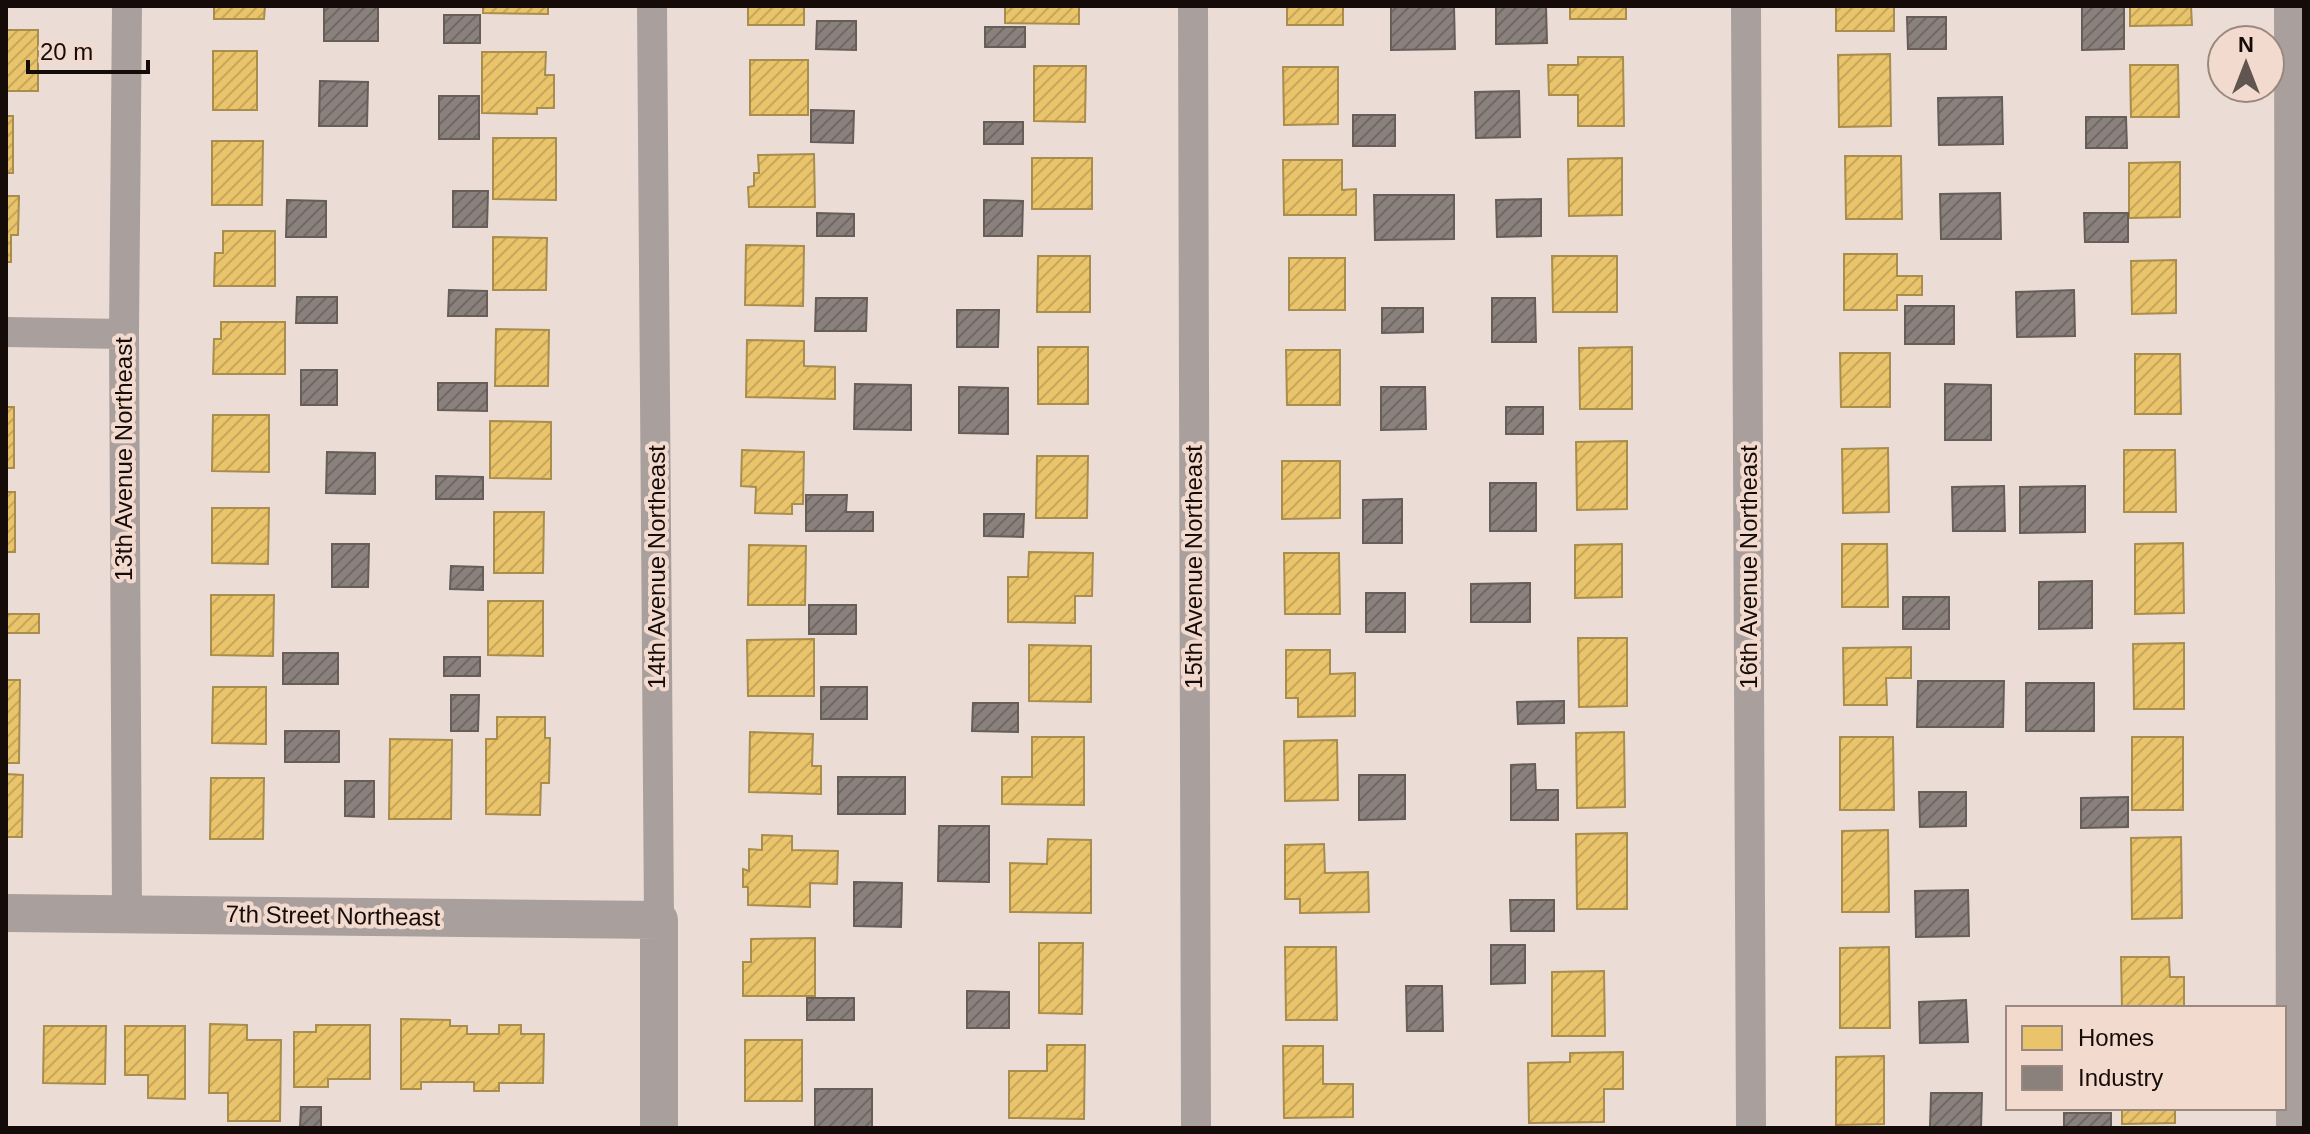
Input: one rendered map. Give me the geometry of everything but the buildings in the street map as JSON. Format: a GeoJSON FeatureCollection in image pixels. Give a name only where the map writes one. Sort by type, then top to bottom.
{"type":"FeatureCollection","features":[{"type":"Feature","properties":{"kind":"street","name":"13th Avenue Northeast"},"geometry":{"type":"LineString","coordinates":[[127,6],[124,334],[127,913]]}},
{"type":"Feature","properties":{"kind":"street","name":"14th Avenue Northeast"},"geometry":{"type":"LineString","coordinates":[[652,6],[659,1128]]}},
{"type":"Feature","properties":{"kind":"street","name":"15th Avenue Northeast"},"geometry":{"type":"LineString","coordinates":[[1193,6],[1196,1128]]}},
{"type":"Feature","properties":{"kind":"street","name":"16th Avenue Northeast"},"geometry":{"type":"LineString","coordinates":[[1746,6],[1751,1128]]}},
{"type":"Feature","properties":{"kind":"street"},"geometry":{"type":"LineString","coordinates":[[2289,6],[2291,1128]]}},
{"type":"Feature","properties":{"kind":"street"},"geometry":{"type":"LineString","coordinates":[[6,332],[124,334]]}},
{"type":"Feature","properties":{"kind":"street","name":"7th Street Northeast"},"geometry":{"type":"LineString","coordinates":[[6,913],[659,920]]}}]}
